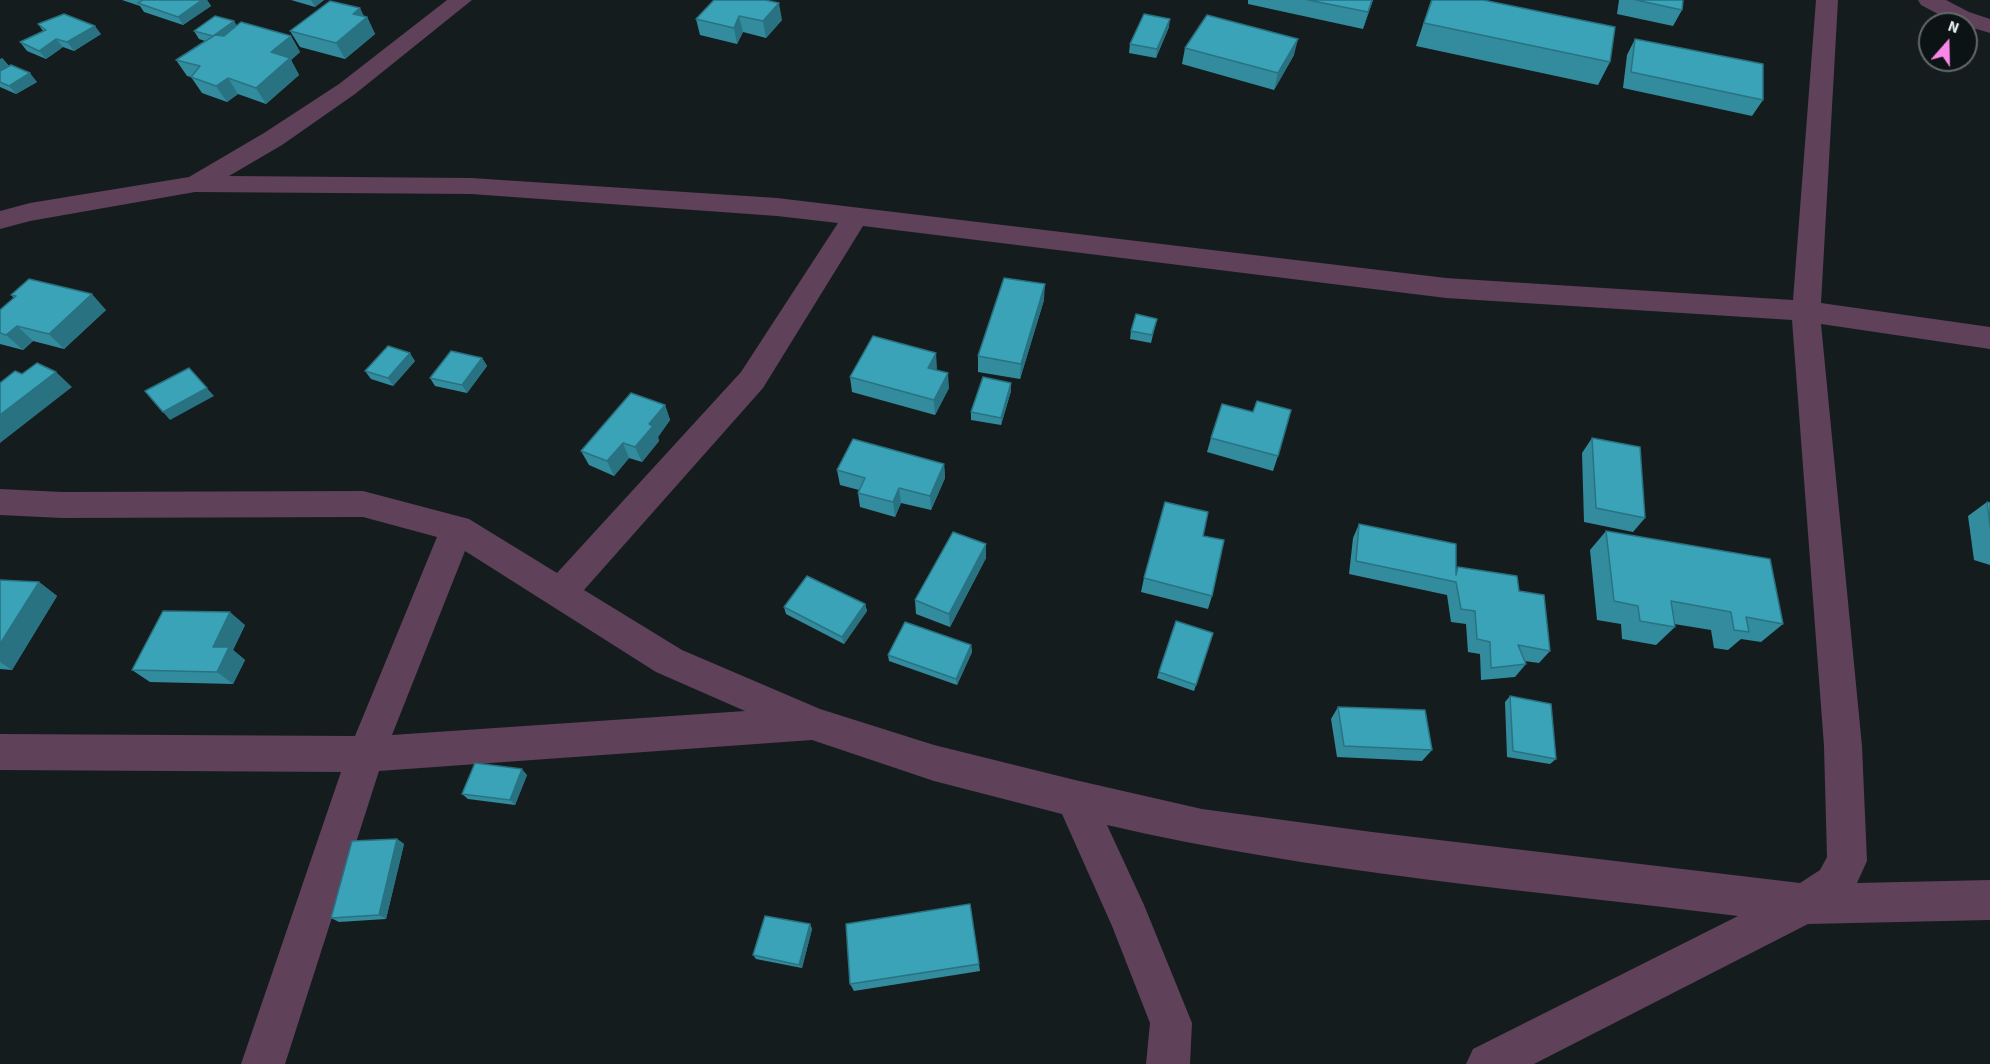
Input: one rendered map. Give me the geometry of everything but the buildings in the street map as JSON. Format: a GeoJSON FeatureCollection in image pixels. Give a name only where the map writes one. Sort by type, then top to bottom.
{"type":"FeatureCollection","features":[{"type":"Feature","properties":{"kind":"street"},"geometry":{"type":"LineString","coordinates":[[195,184],[273,138],[347,89],[461,0]]}},
{"type":"Feature","properties":{"kind":"street"},"geometry":{"type":"LineString","coordinates":[[1488,1064],[1805,904],[1834,884],[1847,861],[1848,831],[1806,311],[1827,0]]}},
{"type":"Feature","properties":{"kind":"street"},"geometry":{"type":"LineString","coordinates":[[1929,0],[1960,17],[1990,26]]}},
{"type":"Feature","properties":{"kind":"street"},"geometry":{"type":"LineString","coordinates":[[0,220],[30,212],[195,184],[471,186],[777,207],[1446,288],[1806,311],[1990,338]]}},
{"type":"Feature","properties":{"kind":"street"},"geometry":{"type":"LineString","coordinates":[[560,592],[752,380],[797,313],[855,216]]}},
{"type":"Feature","properties":{"kind":"street"},"geometry":{"type":"LineString","coordinates":[[0,502],[62,505],[363,504],[457,529],[669,661],[814,724],[934,763],[1075,799],[1203,828],[1372,852],[1805,904],[1990,900]]}},
{"type":"Feature","properties":{"kind":"street"},"geometry":{"type":"LineString","coordinates":[[263,1064],[366,754],[457,529]]}},
{"type":"Feature","properties":{"kind":"street"},"geometry":{"type":"LineString","coordinates":[[0,752],[366,754],[814,724]]}},
{"type":"Feature","properties":{"kind":"street"},"geometry":{"type":"LineString","coordinates":[[1075,799],[1130,919],[1171,1023],[1168,1064]]}}]}
